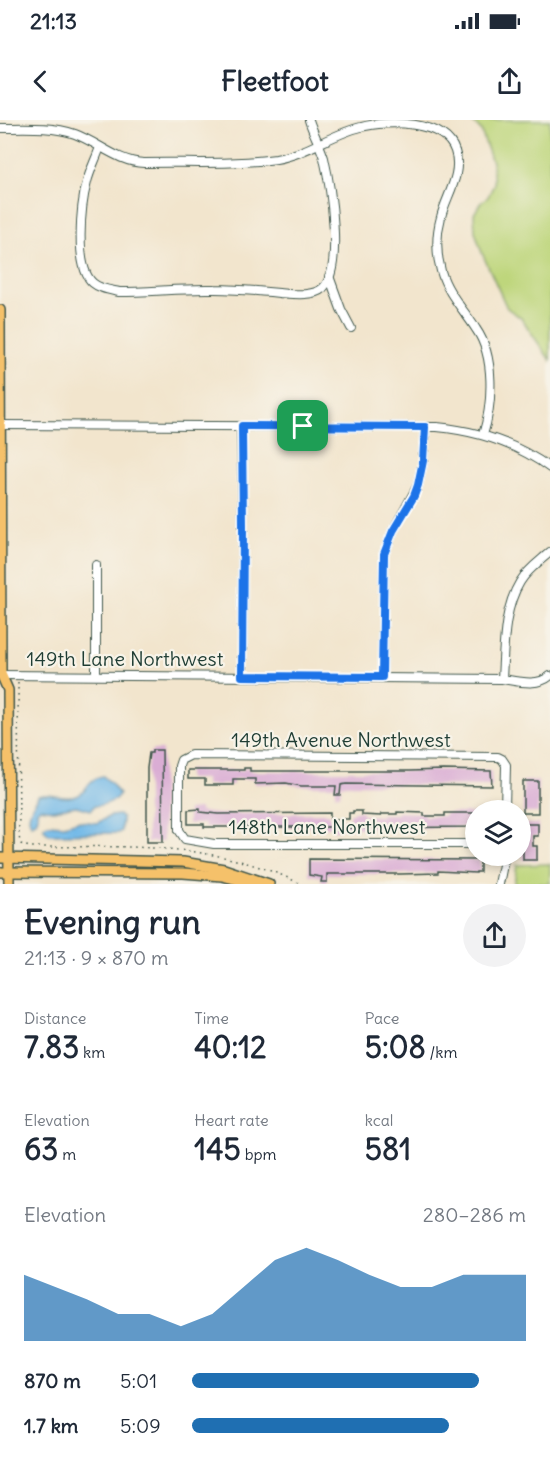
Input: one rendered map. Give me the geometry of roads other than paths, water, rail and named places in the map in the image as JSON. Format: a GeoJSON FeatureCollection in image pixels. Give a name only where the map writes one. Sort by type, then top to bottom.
{"type":"FeatureCollection","features":[{"type":"Feature","properties":{"kind":"main road"},"geometry":{"type":"LineString","coordinates":[[0,310],[0,675],[8,690],[5,872],[9,884]]}},
{"type":"Feature","properties":{"kind":"main road"},"geometry":{"type":"LineString","coordinates":[[5,858],[183,862],[224,869],[269,884]]}},
{"type":"Feature","properties":{"kind":"main road"},"geometry":{"type":"LineString","coordinates":[[5,872],[183,873],[222,876],[254,884]]}},
{"type":"Feature","properties":{"kind":"street"},"geometry":{"type":"LineString","coordinates":[[100,147],[84,194],[81,252],[85,272],[93,284],[119,292],[214,289],[297,294],[317,292],[327,284],[329,276],[333,253],[334,220],[320,144],[309,120]]}},
{"type":"Feature","properties":{"kind":"street"},"geometry":{"type":"LineString","coordinates":[[0,128],[56,129],[82,137],[123,159],[144,163],[277,159],[361,127],[409,124],[425,126],[446,137],[457,159],[453,184],[441,218],[437,245],[443,279],[486,348],[490,371],[486,426],[483,435]]}},
{"type":"Feature","properties":{"kind":"street"},"geometry":{"type":"LineString","coordinates":[[329,276],[341,309],[351,328]]}},
{"type":"Feature","properties":{"kind":"street"},"geometry":{"type":"LineString","coordinates":[[1,425],[455,429],[483,435],[520,449],[550,468]]}},
{"type":"Feature","properties":{"kind":"street"},"geometry":{"type":"LineString","coordinates":[[242,426],[242,676]]}},
{"type":"Feature","properties":{"kind":"street"},"geometry":{"type":"LineString","coordinates":[[382,677],[384,554],[393,531],[418,485],[423,461],[425,427]]}},
{"type":"Feature","properties":{"kind":"street"},"geometry":{"type":"LineString","coordinates":[[502,679],[505,630],[519,583],[550,552]]}},
{"type":"Feature","properties":{"kind":"street"},"geometry":{"type":"LineString","coordinates":[[96,565],[96,674]]}},
{"type":"Feature","properties":{"kind":"street","name":"149th Lane Northwest"},"geometry":{"type":"LineString","coordinates":[[0,675],[382,677],[502,679],[526,682],[541,681],[550,676]]}},
{"type":"Feature","properties":{"kind":"street","name":"149th Avenue Northwest"},"geometry":{"type":"LineString","coordinates":[[181,835],[179,830],[179,766],[181,760],[190,756],[494,757],[502,759],[506,765],[505,800]]}},
{"type":"Feature","properties":{"kind":"street","name":"148th Lane Northwest"},"geometry":{"type":"LineString","coordinates":[[181,835],[185,840],[214,844],[465,844]]}},
{"type":"Feature","properties":{"kind":"street"},"geometry":{"type":"LineString","coordinates":[[499,884],[502,866]]}},
{"type":"Feature","properties":{"kind":"water"},"geometry":{"type":"Polygon","coordinates":[[[103,776],[119,794],[112,801],[94,806],[91,810],[76,806],[53,810],[40,808],[37,811],[36,822],[31,824],[29,816],[38,796],[67,798],[77,796],[93,780],[103,776]]]}},
{"type":"Feature","properties":{"kind":"water"},"geometry":{"type":"Polygon","coordinates":[[[119,815],[122,818],[121,831],[118,833],[49,834],[44,829],[44,826],[48,824],[64,825],[78,821],[97,823],[110,816],[119,815]]]}}]}
